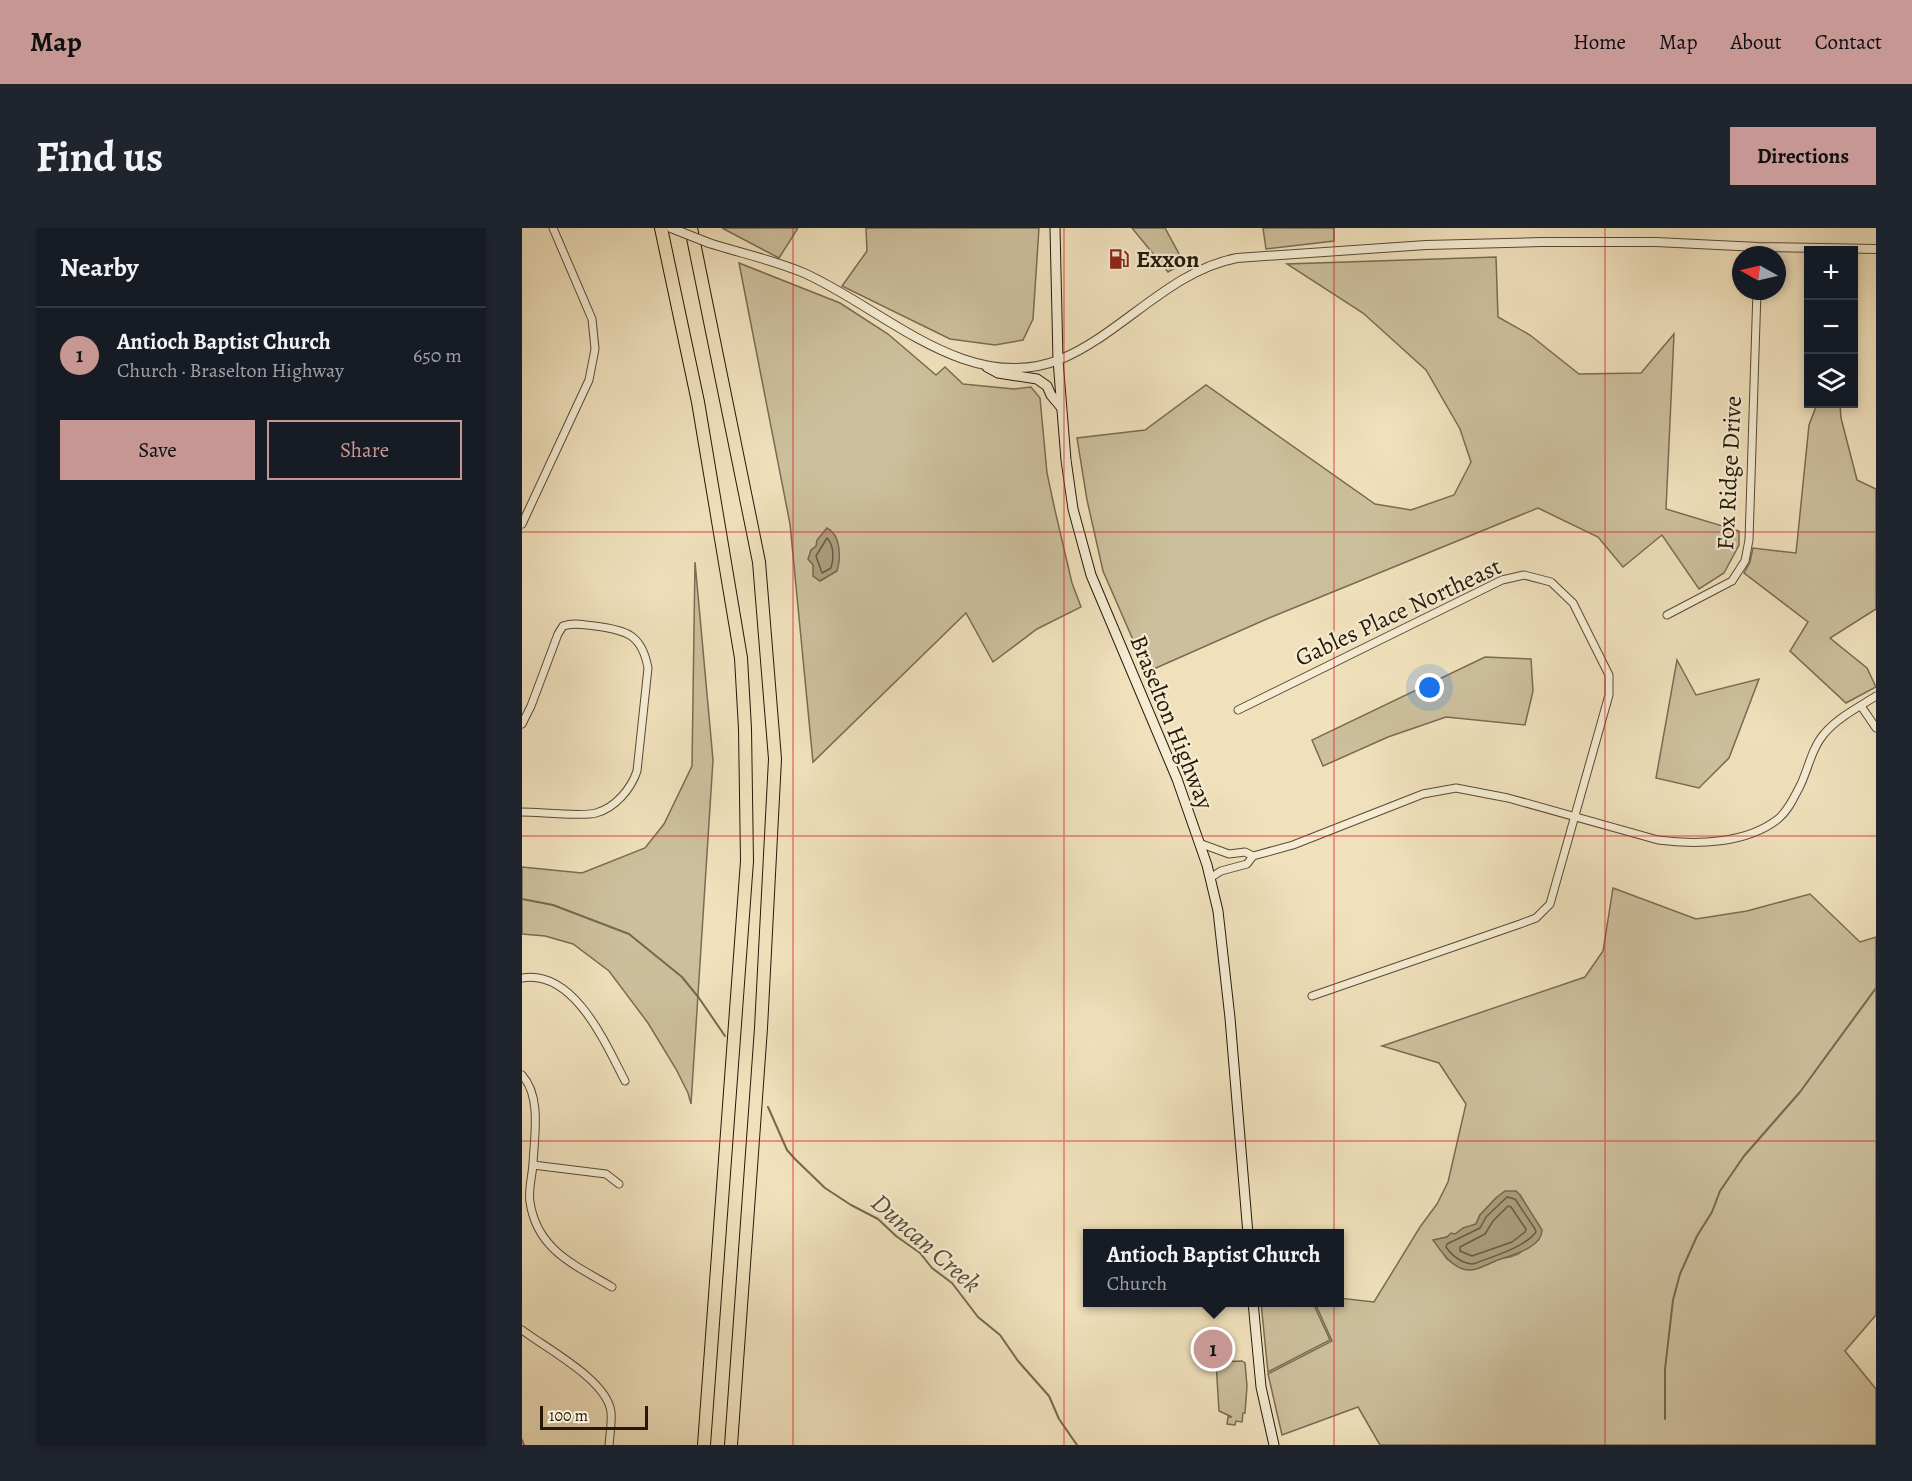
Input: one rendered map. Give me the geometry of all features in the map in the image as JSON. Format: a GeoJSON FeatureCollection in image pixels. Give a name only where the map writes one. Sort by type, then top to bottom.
{"type":"FeatureCollection","features":[{"type":"Feature","properties":{"kind":"highway"},"geometry":{"type":"LineString","coordinates":[[662,228],[698,402],[741,658],[745,729],[747,861],[704,1445]]}},
{"type":"Feature","properties":{"kind":"highway"},"geometry":{"type":"LineString","coordinates":[[692,228],[759,561],[775,759],[761,1028],[731,1445]]}},
{"type":"Feature","properties":{"kind":"main road","name":"Braselton Highway"},"geometry":{"type":"LineString","coordinates":[[1055,228],[1061,407],[1065,460],[1073,508],[1091,575],[1177,779],[1210,878],[1218,911],[1226,972],[1248,1229]]}},
{"type":"Feature","properties":{"kind":"main road"},"geometry":{"type":"LineString","coordinates":[[987,367],[998,373],[1037,379],[1047,386],[1061,407]]}},
{"type":"Feature","properties":{"kind":"main road"},"geometry":{"type":"LineString","coordinates":[[1253,1307],[1261,1387],[1274,1445]]}},
{"type":"Feature","properties":{"kind":"street"},"geometry":{"type":"LineString","coordinates":[[522,524],[589,380],[595,349],[592,319],[553,228]]}},
{"type":"Feature","properties":{"kind":"street"},"geometry":{"type":"LineString","coordinates":[[671,228],[709,243],[803,273],[864,305],[935,348],[987,367],[1031,368],[1058,360],[1096,341],[1186,277],[1222,261],[1237,258],[1426,245],[1656,242],[1732,249]]}},
{"type":"Feature","properties":{"kind":"street"},"geometry":{"type":"LineString","coordinates":[[1786,251],[1876,249]]}},
{"type":"Feature","properties":{"kind":"street","name":"Fox Ridge Drive"},"geometry":{"type":"LineString","coordinates":[[1667,615],[1732,580],[1745,561],[1749,540],[1756,300]]}},
{"type":"Feature","properties":{"kind":"street","name":"Gables Place Northeast"},"geometry":{"type":"LineString","coordinates":[[1238,710],[1502,580],[1524,575],[1551,582],[1573,603],[1610,675],[1609,694],[1550,904],[1536,918],[1312,996]]}},
{"type":"Feature","properties":{"kind":"street"},"geometry":{"type":"LineString","coordinates":[[522,724],[563,626],[571,623],[616,629],[637,640],[645,652],[648,668],[637,771],[633,783],[608,808],[595,814],[522,812]]}},
{"type":"Feature","properties":{"kind":"street"},"geometry":{"type":"LineString","coordinates":[[1210,878],[1221,871],[1247,864],[1252,856],[1293,845],[1424,794],[1455,788],[1508,798],[1633,834],[1682,843],[1709,842],[1737,837],[1762,828],[1779,818],[1789,807],[1822,735],[1831,726],[1876,696]]}},
{"type":"Feature","properties":{"kind":"street"},"geometry":{"type":"LineString","coordinates":[[1861,706],[1876,728]]}},
{"type":"Feature","properties":{"kind":"street"},"geometry":{"type":"LineString","coordinates":[[1199,843],[1228,854],[1245,852],[1252,856]]}},
{"type":"Feature","properties":{"kind":"street"},"geometry":{"type":"LineString","coordinates":[[522,978],[531,976],[550,981],[565,990],[597,1025],[625,1081]]}},
{"type":"Feature","properties":{"kind":"street"},"geometry":{"type":"LineString","coordinates":[[522,1075],[535,1101],[530,1200],[535,1222],[547,1244],[561,1257],[612,1287]]}},
{"type":"Feature","properties":{"kind":"street"},"geometry":{"type":"LineString","coordinates":[[533,1165],[606,1174],[619,1184]]}},
{"type":"Feature","properties":{"kind":"street"},"geometry":{"type":"LineString","coordinates":[[522,1330],[594,1381],[605,1395],[611,1411],[609,1445]]}},
{"type":"Feature","properties":{"kind":"shaded area"},"geometry":{"type":"Polygon","coordinates":[[[722,228],[798,228],[779,258],[722,228]]]}},
{"type":"Feature","properties":{"kind":"shaded area"},"geometry":{"type":"Polygon","coordinates":[[[866,228],[1039,228],[1033,319],[1023,340],[995,345],[950,339],[842,286],[867,251],[866,228]]]}},
{"type":"Feature","properties":{"kind":"shaded area"},"geometry":{"type":"Polygon","coordinates":[[[1132,228],[1165,228],[1184,263],[1168,272],[1132,228]]]}},
{"type":"Feature","properties":{"kind":"shaded area"},"geometry":{"type":"Polygon","coordinates":[[[1263,228],[1334,228],[1334,241],[1266,249],[1263,228]]]}},
{"type":"Feature","properties":{"kind":"shaded area"},"geometry":{"type":"Polygon","coordinates":[[[1496,257],[1498,317],[1530,335],[1579,374],[1641,373],[1674,334],[1666,509],[1739,531],[1739,545],[1724,573],[1699,589],[1662,535],[1623,567],[1598,537],[1538,508],[1269,618],[1147,672],[1103,571],[1087,500],[1077,438],[1145,430],[1206,385],[1375,504],[1411,510],[1454,495],[1471,462],[1460,429],[1426,370],[1363,313],[1287,264],[1496,257]]]}},
{"type":"Feature","properties":{"kind":"shaded area"},"geometry":{"type":"Polygon","coordinates":[[[739,263],[840,303],[888,334],[936,375],[945,367],[963,384],[1014,389],[1031,387],[1040,398],[1047,473],[1072,583],[1081,607],[1037,629],[993,662],[966,613],[813,762],[790,524],[739,263]]]}},
{"type":"Feature","properties":{"kind":"shaded area"},"geometry":{"type":"Polygon","coordinates":[[[1815,408],[1840,408],[1857,480],[1876,489],[1876,609],[1830,638],[1867,668],[1876,687],[1846,703],[1790,651],[1808,622],[1744,573],[1750,562],[1753,548],[1796,553],[1809,425],[1815,408]]]}},
{"type":"Feature","properties":{"kind":"shaded area"},"geometry":{"type":"Polygon","coordinates":[[[695,562],[713,760],[691,1104],[676,1069],[648,1023],[609,971],[573,944],[545,936],[522,934],[522,867],[582,873],[645,848],[664,824],[692,766],[695,562]]]}},
{"type":"Feature","properties":{"kind":"shaded area"},"geometry":{"type":"Polygon","coordinates":[[[1485,657],[1531,659],[1533,691],[1525,725],[1446,717],[1388,737],[1323,766],[1312,740],[1485,657]]]}},
{"type":"Feature","properties":{"kind":"shaded area"},"geometry":{"type":"Polygon","coordinates":[[[1677,660],[1696,695],[1759,679],[1729,758],[1699,788],[1656,778],[1677,660]]]}},
{"type":"Feature","properties":{"kind":"shaded area"},"geometry":{"type":"Polygon","coordinates":[[[1613,888],[1696,919],[1747,911],[1810,894],[1860,942],[1876,937],[1876,1315],[1845,1351],[1876,1389],[1876,1445],[1380,1445],[1358,1407],[1282,1435],[1268,1374],[1332,1341],[1317,1307],[1344,1307],[1344,1299],[1374,1302],[1420,1227],[1437,1204],[1448,1182],[1466,1104],[1439,1063],[1382,1046],[1585,977],[1603,951],[1613,888]],[[1520,1195],[1497,1197],[1480,1215],[1476,1224],[1455,1234],[1434,1240],[1447,1259],[1456,1265],[1510,1257],[1538,1240],[1529,1210],[1520,1195]]]}},
{"type":"Feature","properties":{"kind":"shaded area"},"geometry":{"type":"Polygon","coordinates":[[[1261,1307],[1315,1307],[1330,1340],[1268,1372],[1261,1307]]]}},
{"type":"Feature","properties":{"kind":"shaded area"},"geometry":{"type":"Polygon","coordinates":[[[1242,1361],[1245,1363],[1247,1386],[1245,1413],[1243,1413],[1242,1422],[1236,1421],[1235,1425],[1227,1424],[1228,1417],[1232,1417],[1219,1411],[1216,1362],[1242,1361]]]}},
{"type":"Feature","properties":{"kind":"water"},"geometry":{"type":"Polygon","coordinates":[[[827,528],[832,531],[837,541],[839,560],[837,571],[820,581],[813,576],[813,565],[808,559],[817,540],[827,528]]]}},
{"type":"Feature","properties":{"kind":"water"},"geometry":{"type":"Polygon","coordinates":[[[1505,1191],[1516,1191],[1520,1195],[1542,1230],[1537,1242],[1525,1250],[1476,1269],[1467,1270],[1454,1264],[1433,1240],[1447,1237],[1451,1233],[1455,1234],[1463,1228],[1476,1224],[1480,1215],[1505,1191]]]}},
{"type":"Feature","properties":{"kind":"waterway","name":"Duncan Creek"},"geometry":{"type":"LineString","coordinates":[[522,899],[553,905],[629,934],[682,977],[725,1036]]}},
{"type":"Feature","properties":{"kind":"waterway"},"geometry":{"type":"LineString","coordinates":[[1665,1419],[1665,1369],[1673,1300],[1680,1274],[1697,1236],[1712,1212],[1720,1191],[1744,1156],[1800,1092],[1876,988]]}},
{"type":"Feature","properties":{"kind":"waterway","name":"Duncan Creek"},"geometry":{"type":"LineString","coordinates":[[768,1107],[787,1150],[795,1159],[825,1188],[878,1219],[896,1236],[920,1253],[932,1268],[952,1283],[978,1317],[1000,1335],[1018,1361],[1049,1396],[1059,1419],[1077,1445]]}},
{"type":"Feature","properties":{"kind":"waterway"},"geometry":{"type":"LineString","coordinates":[[522,1440],[524,1445]]}},
{"type":"Feature","properties":{"kind":"place","name":"Exxon"},"geometry":{"type":"Point","coordinates":[1119,259]}},
{"type":"Feature","properties":{"kind":"place","name":"Antioch Baptist Church"},"geometry":{"type":"Point","coordinates":[1213,1349]}}]}
